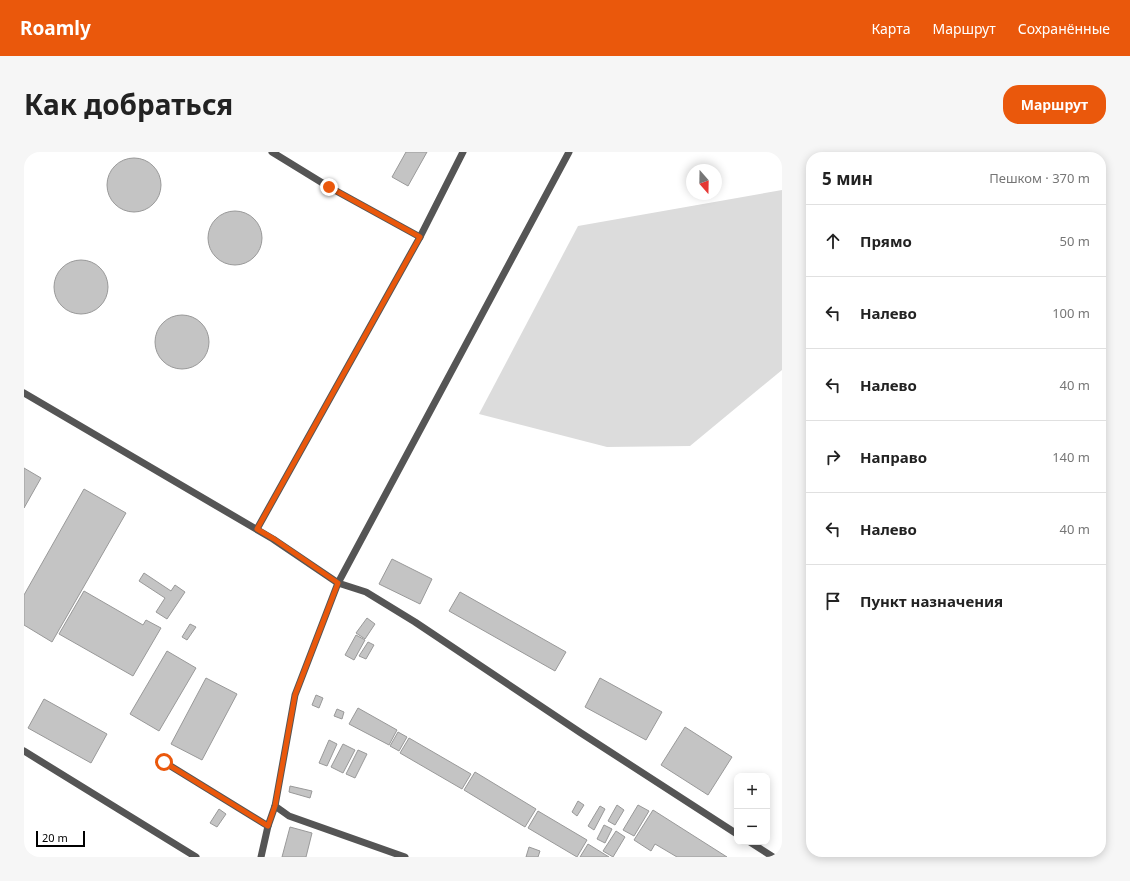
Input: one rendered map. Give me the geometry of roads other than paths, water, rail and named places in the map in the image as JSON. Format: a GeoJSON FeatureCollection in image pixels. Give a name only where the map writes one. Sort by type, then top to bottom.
{"type":"FeatureCollection","features":[{"type":"Feature","properties":{"kind":"lane"},"geometry":{"type":"LineString","coordinates":[[272,152],[329,187],[420,237]]}},
{"type":"Feature","properties":{"kind":"lane"},"geometry":{"type":"LineString","coordinates":[[257,529],[420,237],[463,152]]}},
{"type":"Feature","properties":{"kind":"lane"},"geometry":{"type":"LineString","coordinates":[[261,857],[268,826],[275,806],[295,695],[338,583],[569,152]]}},
{"type":"Feature","properties":{"kind":"lane"},"geometry":{"type":"LineString","coordinates":[[24,393],[274,539],[338,583],[366,592],[415,622],[581,733],[734,832]]}},
{"type":"Feature","properties":{"kind":"lane"},"geometry":{"type":"LineString","coordinates":[[24,751],[196,857]]}},
{"type":"Feature","properties":{"kind":"lane"},"geometry":{"type":"LineString","coordinates":[[164,762],[268,826]]}},
{"type":"Feature","properties":{"kind":"lane"},"geometry":{"type":"LineString","coordinates":[[275,806],[289,816],[405,857]]}},
{"type":"Feature","properties":{"kind":"lane"},"geometry":{"type":"LineString","coordinates":[[755,845],[773,857]]}}]}
